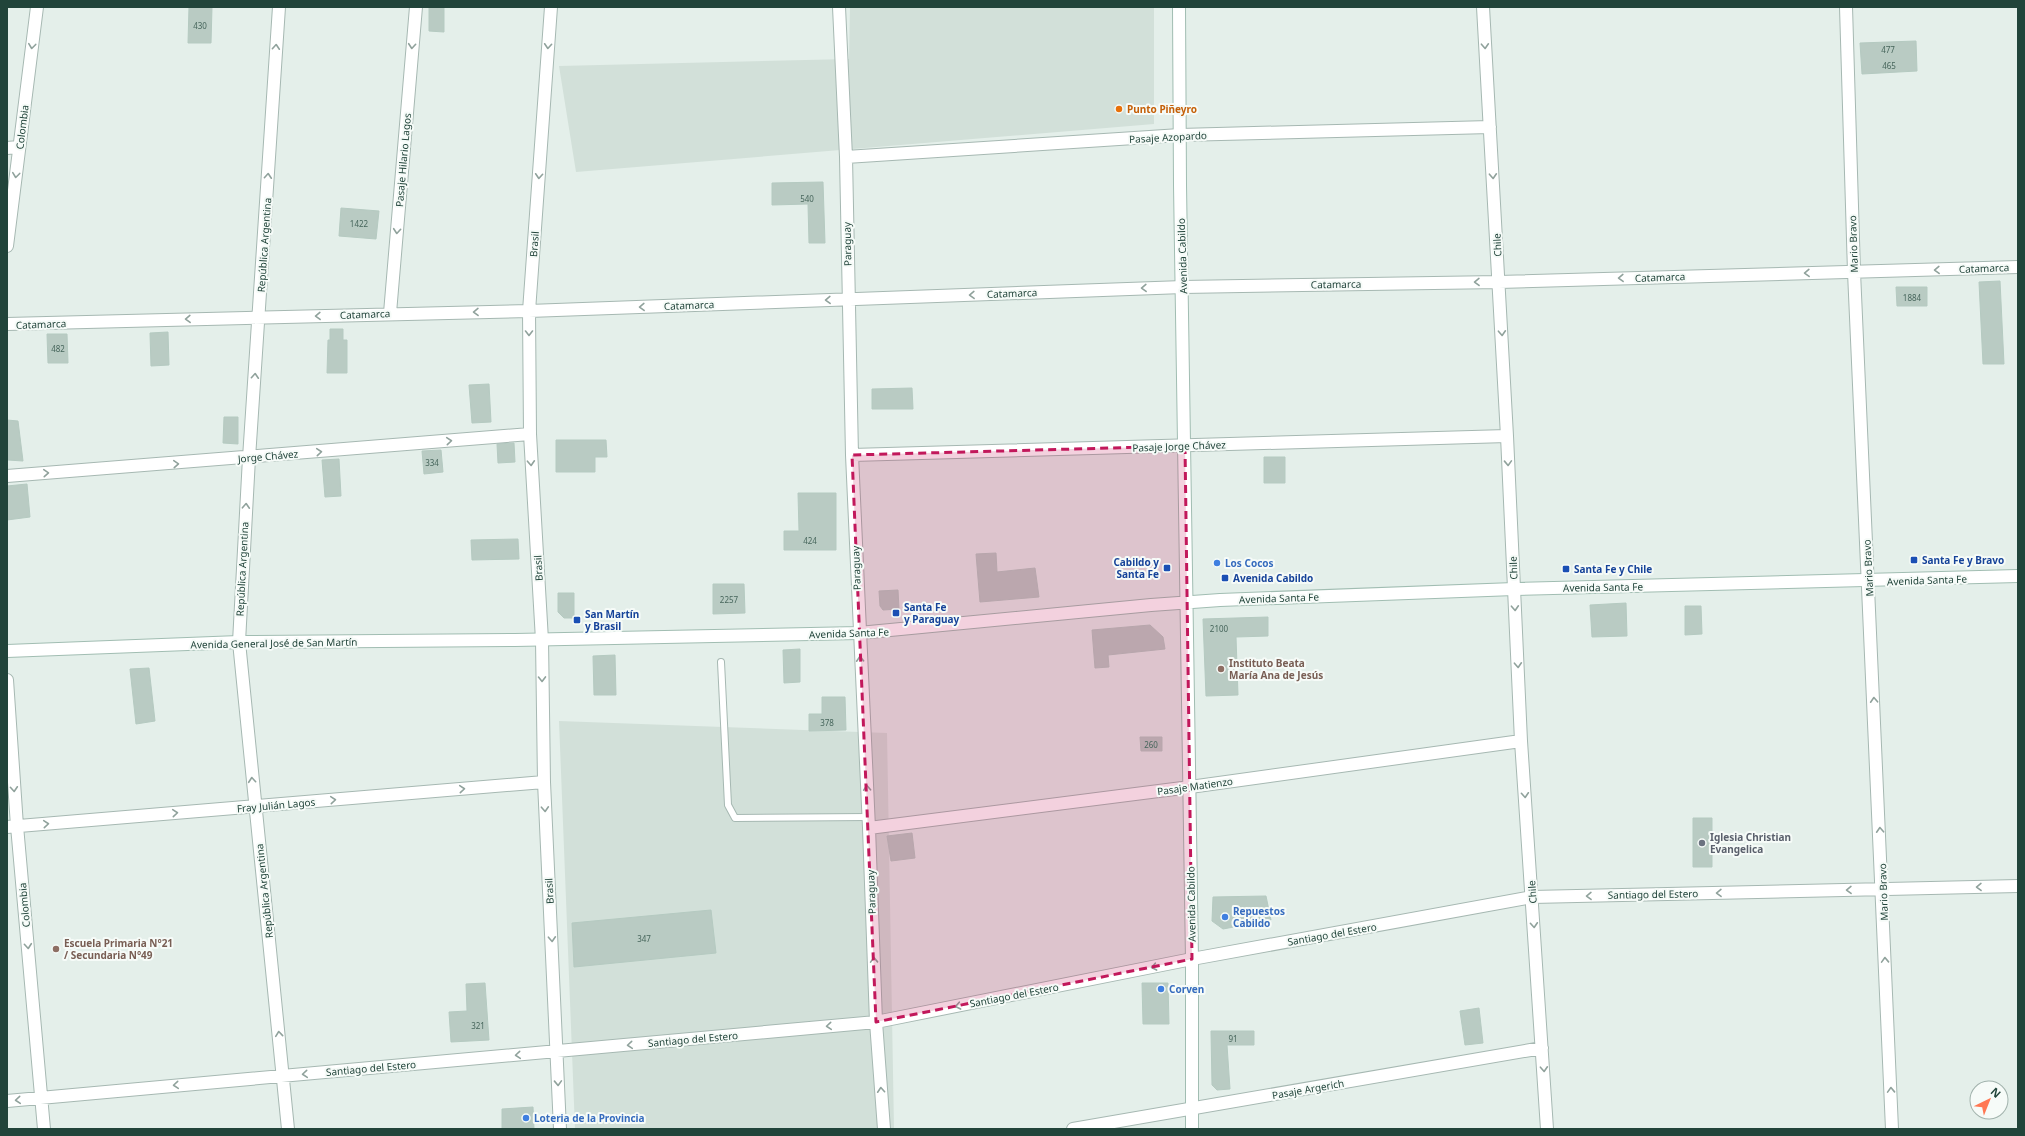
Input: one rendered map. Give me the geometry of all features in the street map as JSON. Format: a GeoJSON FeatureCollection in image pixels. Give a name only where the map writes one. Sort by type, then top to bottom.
{"type":"FeatureCollection","features":[{"type":"Feature","properties":{"kind":"street","name":"Colombia"},"geometry":{"type":"LineString","coordinates":[[7,246],[13,147],[37,7]]}},
{"type":"Feature","properties":{"kind":"street","name":"República Argentina"},"geometry":{"type":"LineString","coordinates":[[279,7],[249,458],[239,642],[288,1129]]}},
{"type":"Feature","properties":{"kind":"street","name":"Pasaje Hilario Lagos"},"geometry":{"type":"LineString","coordinates":[[390,313],[416,7]]}},
{"type":"Feature","properties":{"kind":"street","name":"Brasil"},"geometry":{"type":"LineString","coordinates":[[551,7],[529,311],[530,434],[542,640],[544,782],[560,1129]]}},
{"type":"Feature","properties":{"kind":"street","name":"Paraguay"},"geometry":{"type":"LineString","coordinates":[[839,7],[846,157],[852,455],[859,633],[869,822],[876,1022],[884,1129]]}},
{"type":"Feature","properties":{"kind":"street","name":"Avenida Cabildo"},"geometry":{"type":"LineString","coordinates":[[1179,7],[1187,603],[1187,713],[1190,787],[1192,959],[1192,1129]]}},
{"type":"Feature","properties":{"kind":"street","name":"Chile"},"geometry":{"type":"LineString","coordinates":[[1483,7],[1507,436],[1521,741],[1547,1129]]}},
{"type":"Feature","properties":{"kind":"street","name":"Mario Bravo"},"geometry":{"type":"LineString","coordinates":[[1846,7],[1854,272],[1883,889],[1892,1129]]}},
{"type":"Feature","properties":{"kind":"street","name":"Pasaje Azopardo"},"geometry":{"type":"LineString","coordinates":[[846,157],[1180,135],[1490,127]]}},
{"type":"Feature","properties":{"kind":"street","name":"Catamarca"},"geometry":{"type":"LineString","coordinates":[[7,324],[390,313],[529,311],[1183,287],[1499,282],[2018,267]]}},
{"type":"Feature","properties":{"kind":"street","name":"Jorge Chávez"},"geometry":{"type":"LineString","coordinates":[[7,476],[249,458],[530,434]]}},
{"type":"Feature","properties":{"kind":"street","name":"Pasaje Jorge Chávez"},"geometry":{"type":"LineString","coordinates":[[852,455],[1507,436]]}},
{"type":"Feature","properties":{"kind":"street","name":"Avenida Santa Fe"},"geometry":{"type":"LineString","coordinates":[[542,640],[859,633],[1220,600],[1514,589],[1869,582],[2018,576]]}},
{"type":"Feature","properties":{"kind":"street","name":"Avenida General José de San Martín"},"geometry":{"type":"LineString","coordinates":[[7,650],[239,642],[542,640]]}},
{"type":"Feature","properties":{"kind":"street","name":"Colombia"},"geometry":{"type":"LineString","coordinates":[[7,680],[12,826],[44,1129]]}},
{"type":"Feature","properties":{"kind":"street","name":"Pasaje Matienzo"},"geometry":{"type":"LineString","coordinates":[[869,822],[1190,787],[1521,741]]}},
{"type":"Feature","properties":{"kind":"street","name":"Fray Julián Lagos"},"geometry":{"type":"LineString","coordinates":[[12,826],[544,782]]}},
{"type":"Feature","properties":{"kind":"street","name":"Santiago del Estero"},"geometry":{"type":"LineString","coordinates":[[7,1101],[876,1022],[1192,959],[1532,897],[2018,886]]}},
{"type":"Feature","properties":{"kind":"street","name":"Pasaje Argerich"},"geometry":{"type":"LineString","coordinates":[[1073,1129],[1542,1048]]}},
{"type":"Feature","properties":{"kind":"lane"},"geometry":{"type":"LineString","coordinates":[[721,662],[728,806],[735,818],[869,822]]}},
{"type":"Feature","properties":{"kind":"highlighted area"},"geometry":{"type":"Polygon","coordinates":[[[1185,446],[1192,959],[876,1022],[852,455],[1185,446]]]}},
{"type":"Feature","properties":{"kind":"shaded area"},"geometry":{"type":"Polygon","coordinates":[[[850,7],[1154,7],[1154,124],[576,172],[559,66],[849,59],[850,7]]]}},
{"type":"Feature","properties":{"kind":"shaded area"},"geometry":{"type":"Polygon","coordinates":[[[559,721],[887,733],[894,1129],[575,1129],[559,721]]]}},
{"type":"Feature","properties":{"kind":"building"},"geometry":{"type":"Polygon","coordinates":[[[189,7],[212,7],[211,43],[188,43],[189,7]]]}},
{"type":"Feature","properties":{"kind":"building"},"geometry":{"type":"Polygon","coordinates":[[[429,7],[444,7],[444,32],[429,31],[429,7]]]}},
{"type":"Feature","properties":{"kind":"building"},"geometry":{"type":"Polygon","coordinates":[[[1916,41],[1917,71],[1862,74],[1860,43],[1916,41]]]}},
{"type":"Feature","properties":{"kind":"building"},"geometry":{"type":"Polygon","coordinates":[[[823,182],[825,243],[809,243],[808,204],[772,205],[772,183],[823,182]]]}},
{"type":"Feature","properties":{"kind":"building"},"geometry":{"type":"Polygon","coordinates":[[[341,208],[379,211],[376,239],[339,236],[341,208]]]}},
{"type":"Feature","properties":{"kind":"building"},"geometry":{"type":"Polygon","coordinates":[[[2000,281],[2004,364],[1983,364],[1979,282],[2000,281]]]}},
{"type":"Feature","properties":{"kind":"building"},"geometry":{"type":"Polygon","coordinates":[[[1896,287],[1927,287],[1927,306],[1897,306],[1896,287]]]}},
{"type":"Feature","properties":{"kind":"building"},"geometry":{"type":"Polygon","coordinates":[[[330,329],[343,329],[343,340],[347,340],[347,373],[327,373],[328,340],[330,340],[330,329]]]}},
{"type":"Feature","properties":{"kind":"building"},"geometry":{"type":"Polygon","coordinates":[[[168,332],[169,365],[151,366],[150,333],[168,332]]]}},
{"type":"Feature","properties":{"kind":"building"},"geometry":{"type":"Polygon","coordinates":[[[47,334],[67,334],[68,363],[48,363],[47,334]]]}},
{"type":"Feature","properties":{"kind":"building"},"geometry":{"type":"Polygon","coordinates":[[[489,384],[491,422],[472,423],[469,385],[489,384]]]}},
{"type":"Feature","properties":{"kind":"building"},"geometry":{"type":"Polygon","coordinates":[[[912,388],[913,409],[872,409],[872,389],[912,388]]]}},
{"type":"Feature","properties":{"kind":"building"},"geometry":{"type":"Polygon","coordinates":[[[224,417],[238,417],[238,444],[223,443],[224,417]]]}},
{"type":"Feature","properties":{"kind":"building"},"geometry":{"type":"Polygon","coordinates":[[[7,420],[18,421],[23,461],[8,460],[7,420]]]}},
{"type":"Feature","properties":{"kind":"building"},"geometry":{"type":"Polygon","coordinates":[[[556,440],[606,440],[607,457],[595,457],[595,472],[556,472],[556,440]]]}},
{"type":"Feature","properties":{"kind":"building"},"geometry":{"type":"Polygon","coordinates":[[[514,443],[515,462],[498,463],[497,444],[514,443]]]}},
{"type":"Feature","properties":{"kind":"building"},"geometry":{"type":"Polygon","coordinates":[[[441,450],[443,472],[424,474],[422,451],[441,450]]]}},
{"type":"Feature","properties":{"kind":"building"},"geometry":{"type":"Polygon","coordinates":[[[1264,457],[1285,457],[1285,483],[1264,483],[1264,457]]]}},
{"type":"Feature","properties":{"kind":"building"},"geometry":{"type":"Polygon","coordinates":[[[339,459],[341,496],[325,497],[322,460],[339,459]]]}},
{"type":"Feature","properties":{"kind":"building"},"geometry":{"type":"Polygon","coordinates":[[[27,484],[30,517],[7,520],[7,486],[27,484]]]}},
{"type":"Feature","properties":{"kind":"building"},"geometry":{"type":"Polygon","coordinates":[[[798,493],[836,493],[836,550],[784,550],[784,531],[799,531],[798,493]]]}},
{"type":"Feature","properties":{"kind":"building"},"geometry":{"type":"Polygon","coordinates":[[[518,539],[519,559],[472,560],[471,540],[518,539]]]}},
{"type":"Feature","properties":{"kind":"building"},"geometry":{"type":"Polygon","coordinates":[[[996,553],[997,572],[1035,568],[1039,597],[980,602],[976,554],[996,553]]]}},
{"type":"Feature","properties":{"kind":"building"},"geometry":{"type":"Polygon","coordinates":[[[713,584],[744,584],[745,613],[713,614],[713,584]]]}},
{"type":"Feature","properties":{"kind":"building"},"geometry":{"type":"Polygon","coordinates":[[[898,590],[899,609],[883,610],[880,606],[879,591],[898,590]]]}},
{"type":"Feature","properties":{"kind":"building"},"geometry":{"type":"Polygon","coordinates":[[[558,593],[574,593],[574,618],[564,618],[558,612],[558,593]]]}},
{"type":"Feature","properties":{"kind":"building"},"geometry":{"type":"Polygon","coordinates":[[[1626,603],[1627,636],[1592,637],[1590,605],[1626,603]]]}},
{"type":"Feature","properties":{"kind":"building"},"geometry":{"type":"Polygon","coordinates":[[[1685,606],[1701,606],[1702,634],[1685,635],[1685,606]]]}},
{"type":"Feature","properties":{"kind":"building","name":"Instituto Beata María Ana de Jesús"},"geometry":{"type":"Polygon","coordinates":[[[1268,617],[1268,636],[1236,637],[1238,695],[1206,696],[1203,619],[1268,617]]]}},
{"type":"Feature","properties":{"kind":"building"},"geometry":{"type":"Polygon","coordinates":[[[1150,625],[1163,637],[1165,649],[1108,655],[1109,667],[1095,668],[1092,630],[1150,625]]]}},
{"type":"Feature","properties":{"kind":"building"},"geometry":{"type":"Polygon","coordinates":[[[800,649],[800,682],[784,683],[783,650],[800,649]]]}},
{"type":"Feature","properties":{"kind":"building"},"geometry":{"type":"Polygon","coordinates":[[[615,655],[616,695],[594,695],[593,656],[615,655]]]}},
{"type":"Feature","properties":{"kind":"building"},"geometry":{"type":"Polygon","coordinates":[[[149,668],[155,721],[136,724],[130,669],[149,668]]]}},
{"type":"Feature","properties":{"kind":"building"},"geometry":{"type":"Polygon","coordinates":[[[822,697],[845,697],[846,730],[809,731],[809,714],[822,714],[822,697]]]}},
{"type":"Feature","properties":{"kind":"building"},"geometry":{"type":"Polygon","coordinates":[[[1140,737],[1162,737],[1162,751],[1141,751],[1140,737]]]}},
{"type":"Feature","properties":{"kind":"building","name":"Iglesia Christian Evangelica"},"geometry":{"type":"Polygon","coordinates":[[[1693,818],[1712,818],[1712,867],[1693,867],[1693,818]]]}},
{"type":"Feature","properties":{"kind":"building"},"geometry":{"type":"Polygon","coordinates":[[[912,833],[915,858],[891,861],[887,836],[912,833]]]}},
{"type":"Feature","properties":{"kind":"building"},"geometry":{"type":"Polygon","coordinates":[[[1266,896],[1271,920],[1223,929],[1212,921],[1213,897],[1266,896]]]}},
{"type":"Feature","properties":{"kind":"building"},"geometry":{"type":"Polygon","coordinates":[[[711,910],[716,953],[574,967],[572,923],[711,910]]]}},
{"type":"Feature","properties":{"kind":"building"},"geometry":{"type":"Polygon","coordinates":[[[485,983],[489,1040],[451,1042],[449,1012],[467,1011],[466,984],[485,983]]]}},
{"type":"Feature","properties":{"kind":"building"},"geometry":{"type":"Polygon","coordinates":[[[1142,983],[1168,983],[1169,1024],[1143,1024],[1142,983]]]}},
{"type":"Feature","properties":{"kind":"building"},"geometry":{"type":"Polygon","coordinates":[[[1479,1008],[1483,1043],[1465,1045],[1460,1011],[1479,1008]]]}},
{"type":"Feature","properties":{"kind":"building"},"geometry":{"type":"Polygon","coordinates":[[[1211,1031],[1254,1031],[1254,1045],[1227,1045],[1230,1089],[1217,1090],[1212,1085],[1211,1031]]]}},
{"type":"Feature","properties":{"kind":"building"},"geometry":{"type":"Polygon","coordinates":[[[533,1107],[534,1129],[502,1129],[502,1109],[533,1107]]]}},
{"type":"Feature","properties":{"kind":"place","name":"Punto Piñeyro"},"geometry":{"type":"Point","coordinates":[1119,109]}},
{"type":"Feature","properties":{"kind":"place","name":"Santa Fe y Bravo"},"geometry":{"type":"Point","coordinates":[1914,560]}},
{"type":"Feature","properties":{"kind":"place","name":"Los Cocos"},"geometry":{"type":"Point","coordinates":[1217,563]}},
{"type":"Feature","properties":{"kind":"place","name":"Cabildo y Santa Fe"},"geometry":{"type":"Point","coordinates":[1167,568]}},
{"type":"Feature","properties":{"kind":"place","name":"Santa Fe y Chile"},"geometry":{"type":"Point","coordinates":[1566,569]}},
{"type":"Feature","properties":{"kind":"place","name":"Avenida Cabildo"},"geometry":{"type":"Point","coordinates":[1225,578]}},
{"type":"Feature","properties":{"kind":"place","name":"Santa Fe y Paraguay"},"geometry":{"type":"Point","coordinates":[896,613]}},
{"type":"Feature","properties":{"kind":"place","name":"San Martín y Brasil"},"geometry":{"type":"Point","coordinates":[577,620]}},
{"type":"Feature","properties":{"kind":"place","name":"Instituto Beata María Ana de Jesús"},"geometry":{"type":"Point","coordinates":[1221,669]}},
{"type":"Feature","properties":{"kind":"place","name":"Iglesia Christian Evangelica"},"geometry":{"type":"Point","coordinates":[1702,843]}},
{"type":"Feature","properties":{"kind":"place","name":"Repuestos Cabildo"},"geometry":{"type":"Point","coordinates":[1225,917]}},
{"type":"Feature","properties":{"kind":"place","name":"Escuela Primaria N°21 / Secundaria N°49"},"geometry":{"type":"Point","coordinates":[56,949]}},
{"type":"Feature","properties":{"kind":"place","name":"Corven"},"geometry":{"type":"Point","coordinates":[1161,989]}},
{"type":"Feature","properties":{"kind":"place","name":"Loteria de la Provincia"},"geometry":{"type":"Point","coordinates":[526,1118]}}]}
